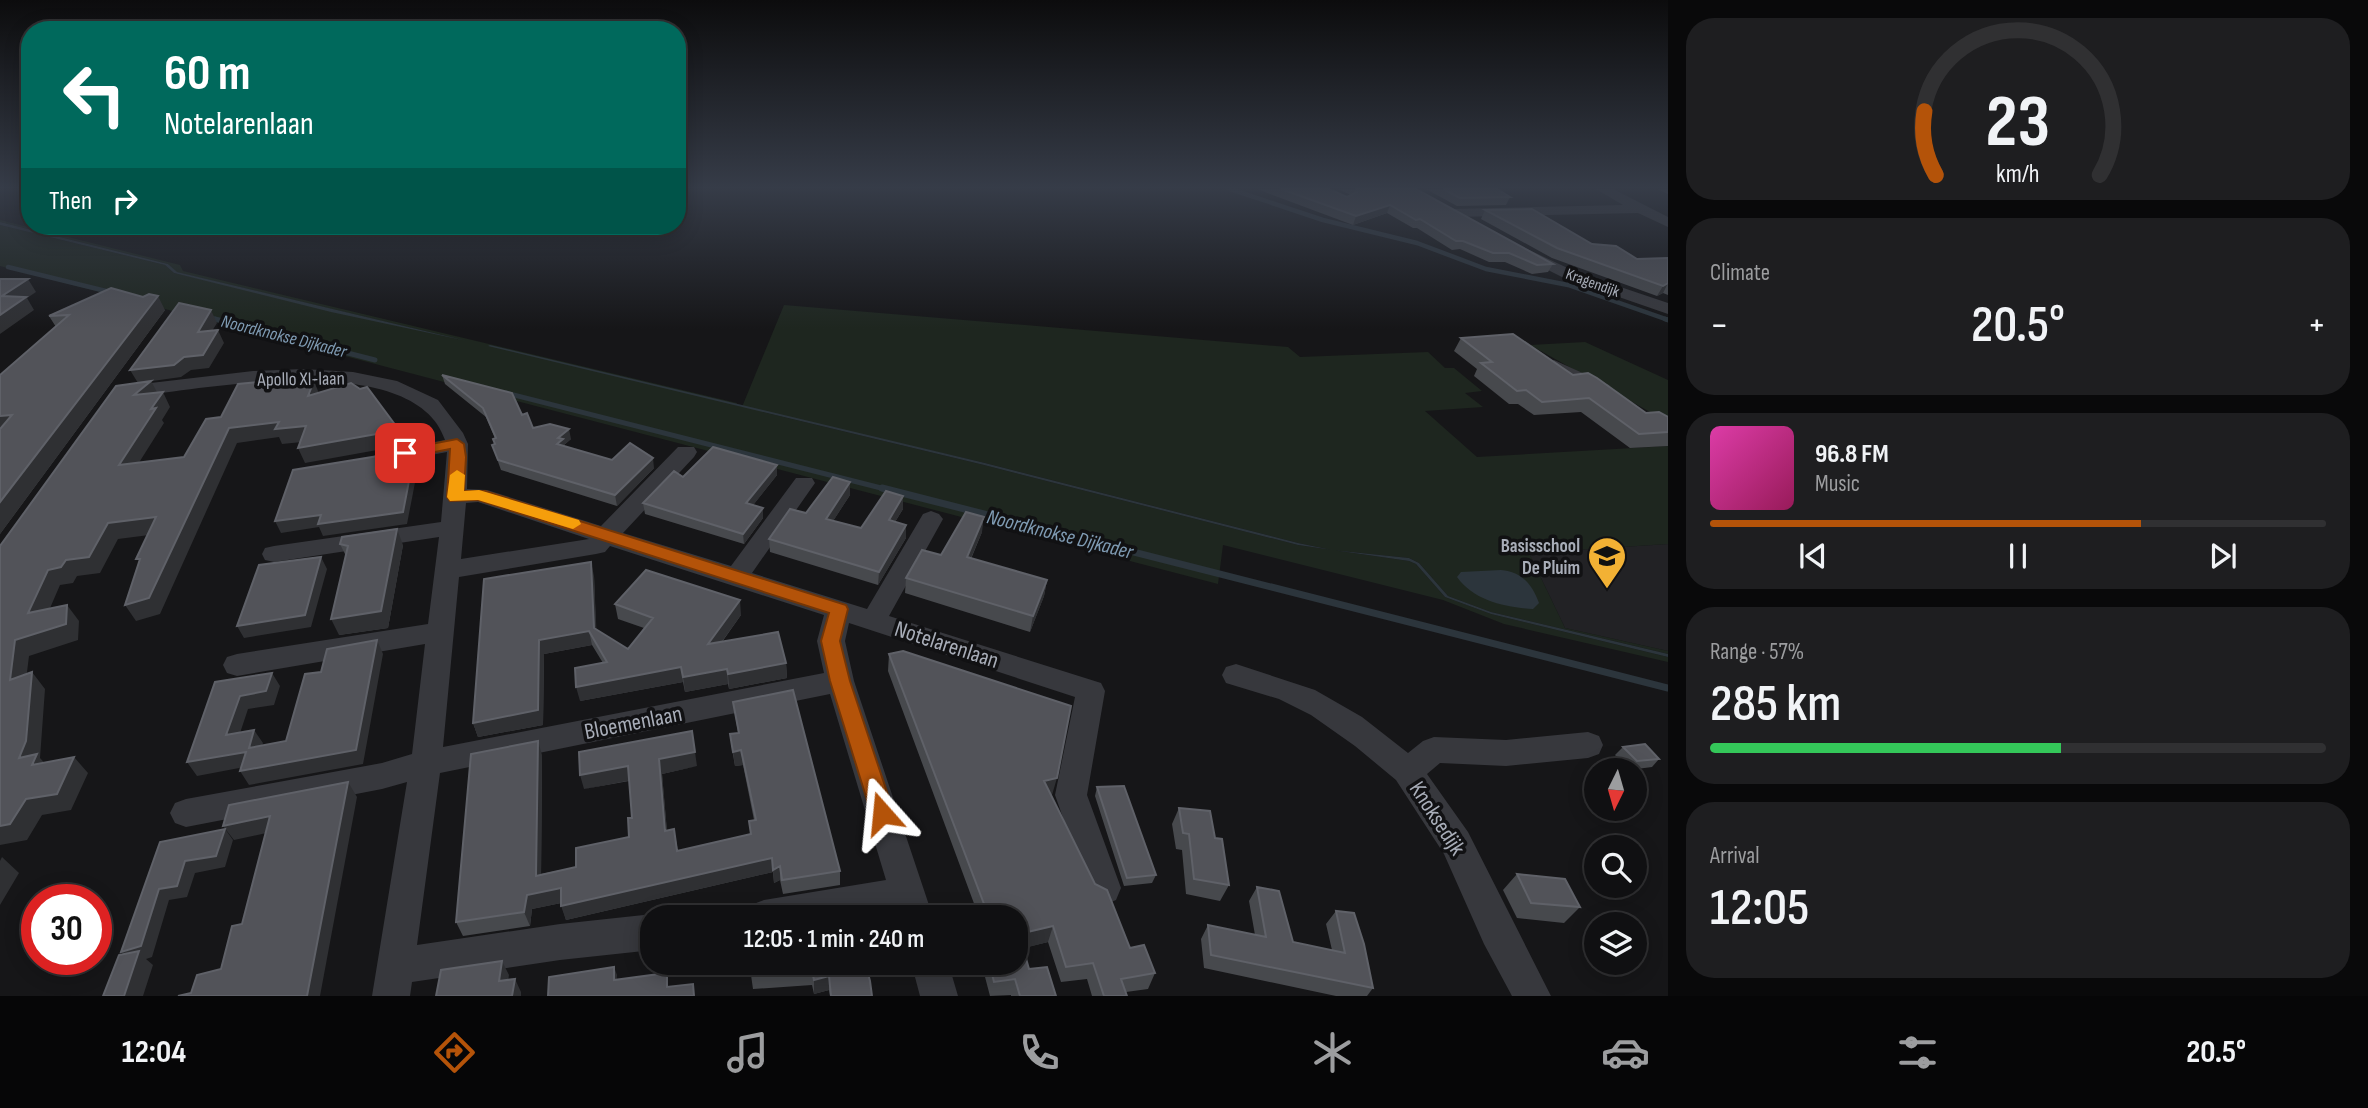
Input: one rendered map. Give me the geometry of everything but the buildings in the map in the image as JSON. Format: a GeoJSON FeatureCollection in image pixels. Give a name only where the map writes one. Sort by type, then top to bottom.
{"type":"FeatureCollection","features":[{"type":"Feature","properties":{"kind":"street","name":"Kragendijk"},"geometry":{"type":"LineString","coordinates":[[1509,244],[1570,275],[1668,309]]}},
{"type":"Feature","properties":{"kind":"street"},"geometry":{"type":"LineString","coordinates":[[1554,366],[1614,396]]}},
{"type":"Feature","properties":{"kind":"street","name":"Apollo XI-laan"},"geometry":{"type":"LineString","coordinates":[[134,371],[115,398],[292,375],[364,378],[392,385],[430,404],[442,415],[457,444],[459,457],[426,764],[394,981]]}},
{"type":"Feature","properties":{"kind":"street"},"geometry":{"type":"LineString","coordinates":[[367,461],[457,444]]}},
{"type":"Feature","properties":{"kind":"street"},"geometry":{"type":"LineString","coordinates":[[446,570],[596,546],[686,452]]}},
{"type":"Feature","properties":{"kind":"street"},"geometry":{"type":"LineString","coordinates":[[737,576],[804,483]]}},
{"type":"Feature","properties":{"kind":"street","name":"Notelarenlaan"},"geometry":{"type":"LineString","coordinates":[[455,497],[479,495],[1091,691],[1071,795],[1104,888]]}},
{"type":"Feature","properties":{"kind":"street"},"geometry":{"type":"LineString","coordinates":[[874,620],[931,519]]}},
{"type":"Feature","properties":{"kind":"street"},"geometry":{"type":"LineString","coordinates":[[274,554],[450,528]]}},
{"type":"Feature","properties":{"kind":"street"},"geometry":{"type":"LineString","coordinates":[[839,609],[831,641],[840,681],[911,905]]}},
{"type":"Feature","properties":{"kind":"street"},"geometry":{"type":"LineString","coordinates":[[237,665],[440,632]]}},
{"type":"Feature","properties":{"kind":"street"},"geometry":{"type":"LineString","coordinates":[[1236,676],[1290,692],[1316,705],[1383,750],[1407,771]]}},
{"type":"Feature","properties":{"kind":"street","name":"Bloemenlaan"},"geometry":{"type":"LineString","coordinates":[[426,764],[840,681]]}},
{"type":"Feature","properties":{"kind":"street","name":"Knoksedijk"},"geometry":{"type":"LineString","coordinates":[[1532,996],[1497,931],[1457,843],[1407,771],[1434,750],[1506,753],[1588,745]]}},
{"type":"Feature","properties":{"kind":"street"},"geometry":{"type":"LineString","coordinates":[[186,813],[382,776],[426,764]]}},
{"type":"Feature","properties":{"kind":"street"},"geometry":{"type":"LineString","coordinates":[[394,981],[560,942],[640,933]]}},
{"type":"Feature","properties":{"kind":"street"},"geometry":{"type":"LineString","coordinates":[[933,975],[939,996]]}},
{"type":"Feature","properties":{"kind":"shaded area"},"geometry":{"type":"Polygon","coordinates":[[[0,235],[43,235],[165,265],[174,273],[466,341],[176,272],[168,264],[54,235],[180,265],[183,271],[737,403],[736,405],[1298,545],[1409,561],[1416,564],[1445,597],[1491,614],[1668,657],[1668,662],[1504,624],[1443,600],[1223,545],[1218,584],[0,266],[0,235]]]}},
{"type":"Feature","properties":{"kind":"shaded area"},"geometry":{"type":"Polygon","coordinates":[[[43,235],[54,235],[168,264],[177,272],[467,341],[331,312],[174,273],[165,265],[43,235]]]}},
{"type":"Feature","properties":{"kind":"shaded area"},"geometry":{"type":"Polygon","coordinates":[[[784,305],[1288,347],[1300,357],[1428,352],[1445,368],[1454,368],[1482,391],[1465,393],[1483,407],[1425,411],[1477,457],[1668,446],[1668,544],[1529,553],[1565,628],[1668,651],[1668,654],[1491,612],[1448,596],[1419,563],[1409,558],[1332,550],[1298,543],[985,463],[742,407],[784,305]]]}},
{"type":"Feature","properties":{"kind":"shaded area"},"geometry":{"type":"Polygon","coordinates":[[[1585,342],[1668,380],[1668,422],[1530,345],[1585,342]]]}},
{"type":"Feature","properties":{"kind":"shaded area"},"geometry":{"type":"Polygon","coordinates":[[[488,346],[985,463],[1330,550],[1298,545],[984,465],[488,346]]]}},
{"type":"Feature","properties":{"kind":"shaded area","name":"Basisschool De Pluim"},"geometry":{"type":"Polygon","coordinates":[[[1668,544],[1668,651],[1565,628],[1529,553],[1668,544]]]}},
{"type":"Feature","properties":{"kind":"shaded area"},"geometry":{"type":"Polygon","coordinates":[[[1334,550],[1409,558],[1419,563],[1448,596],[1491,612],[1668,654],[1668,657],[1491,614],[1445,597],[1416,564],[1409,561],[1334,550]]]}},
{"type":"Feature","properties":{"kind":"shaded area"},"geometry":{"type":"Polygon","coordinates":[[[1501,570],[1515,573],[1529,585],[1539,603],[1533,609],[1512,607],[1481,597],[1457,577],[1461,572],[1501,570]]]}},
{"type":"Feature","properties":{"kind":"waterway"},"geometry":{"type":"LineString","coordinates":[[1386,235],[1417,243],[1486,269],[1568,285],[1668,320]]}},
{"type":"Feature","properties":{"kind":"waterway","name":"Noordknokse Dijkader"},"geometry":{"type":"LineString","coordinates":[[8,267],[110,292]]}},
{"type":"Feature","properties":{"kind":"waterway","name":"Noordknokse Dijkader"},"geometry":{"type":"LineString","coordinates":[[208,317],[215,319]]}},
{"type":"Feature","properties":{"kind":"waterway","name":"Noordknokse Dijkader"},"geometry":{"type":"LineString","coordinates":[[215,319],[375,360]]}},
{"type":"Feature","properties":{"kind":"waterway","name":"Noordknokse Dijkader"},"geometry":{"type":"LineString","coordinates":[[215,319],[222,321]]}},
{"type":"Feature","properties":{"kind":"waterway","name":"Noordknokse Dijkader"},"geometry":{"type":"LineString","coordinates":[[506,393],[889,490]]}},
{"type":"Feature","properties":{"kind":"waterway","name":"Noordknokse Dijkader"},"geometry":{"type":"LineString","coordinates":[[882,488],[1668,688]]}},
{"type":"Feature","properties":{"kind":"slow traffic"},"geometry":{"type":"LineString","coordinates":[[457,475],[455,497],[479,495],[573,524]]}},
{"type":"Feature","properties":{"kind":"place","name":"Basisschool De Pluim"},"geometry":{"type":"Point","coordinates":[1607,590]}},
{"type":"Feature","properties":{"kind":"route"},"geometry":{"type":"LineString","coordinates":[[405,453],[457,444],[459,457],[455,497],[479,495],[839,609],[831,641],[840,681],[882,813]]}}]}
